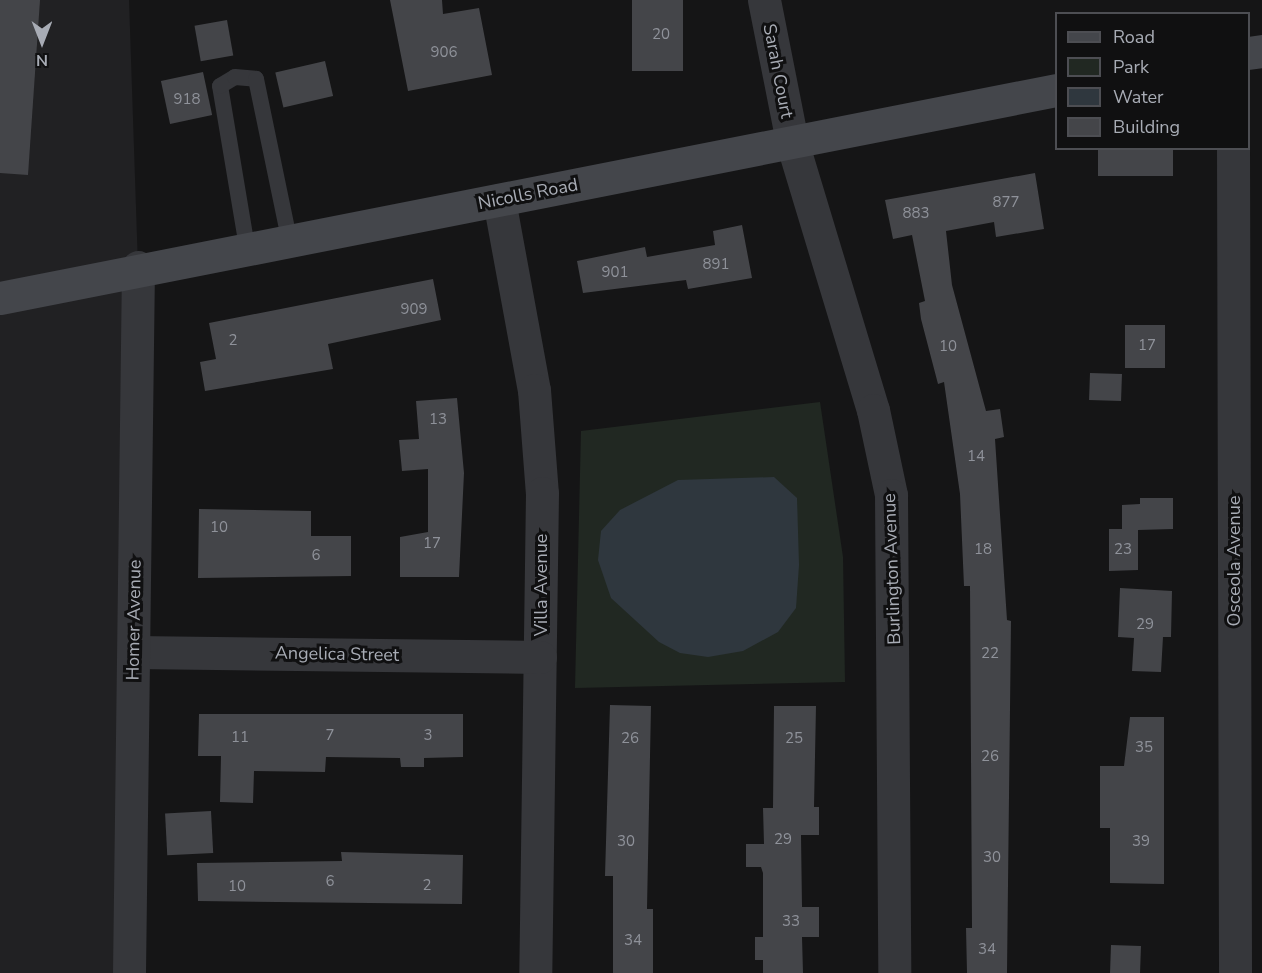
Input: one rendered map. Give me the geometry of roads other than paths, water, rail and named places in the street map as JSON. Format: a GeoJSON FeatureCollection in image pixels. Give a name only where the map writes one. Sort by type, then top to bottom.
{"type":"FeatureCollection","features":[{"type":"Feature","properties":{"kind":"street","name":"Sarah Court"},"geometry":{"type":"LineString","coordinates":[[764,0],[792,142]]}},
{"type":"Feature","properties":{"kind":"street","name":"Nicolls Road"},"geometry":{"type":"LineString","coordinates":[[0,298],[138,267],[499,200],[1055,90]]}},
{"type":"Feature","properties":{"kind":"street","name":"Burlington Avenue"},"geometry":{"type":"LineString","coordinates":[[792,142],[873,410],[891,495],[894,973]]}},
{"type":"Feature","properties":{"kind":"street","name":"Osceola Avenue"},"geometry":{"type":"LineString","coordinates":[[1233,150],[1235,973]]}},
{"type":"Feature","properties":{"kind":"street","name":"Villa Avenue"},"geometry":{"type":"LineString","coordinates":[[499,200],[534,390],[542,493],[535,973]]}},
{"type":"Feature","properties":{"kind":"street","name":"Homer Avenue"},"geometry":{"type":"LineString","coordinates":[[129,973],[138,267]]}},
{"type":"Feature","properties":{"kind":"street","name":"Angelica Street"},"geometry":{"type":"LineString","coordinates":[[134,652],[540,657]]}},
{"type":"Feature","properties":{"kind":"lane"},"geometry":{"type":"LineString","coordinates":[[247,247],[220,86],[235,77],[256,79],[289,239]]}},
{"type":"Feature","properties":{"kind":"water"},"geometry":{"type":"Polygon","coordinates":[[[774,477],[797,498],[799,565],[796,608],[778,632],[743,651],[708,657],[680,653],[659,642],[611,598],[598,560],[601,531],[620,510],[678,480],[774,477]]]}}]}
